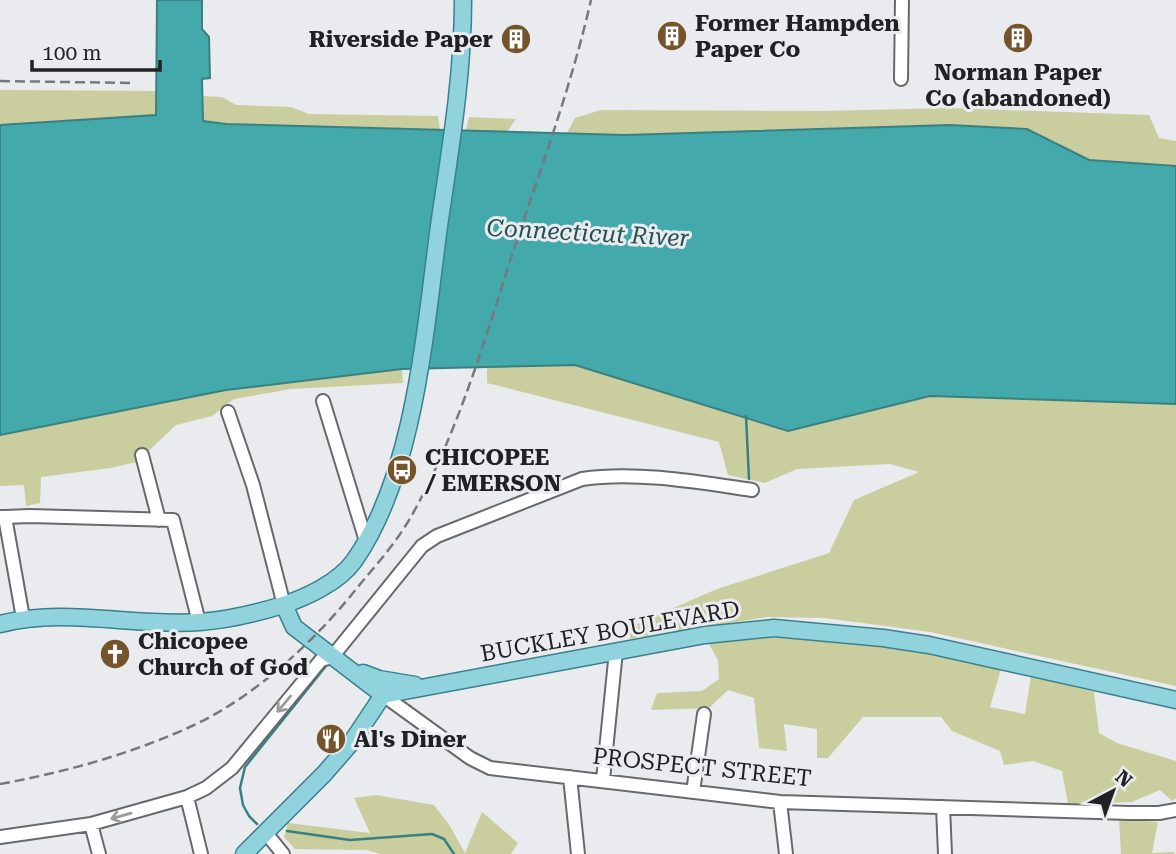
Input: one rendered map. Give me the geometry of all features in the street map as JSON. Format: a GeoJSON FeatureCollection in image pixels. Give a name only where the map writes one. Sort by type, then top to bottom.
{"type":"FeatureCollection","features":[{"type":"Feature","properties":{"kind":"main road"},"geometry":{"type":"LineString","coordinates":[[0,624],[23,618],[199,622],[236,616],[284,604],[323,586],[352,563],[378,521],[391,489],[418,374],[461,68],[463,0]]}},
{"type":"Feature","properties":{"kind":"main road","name":"PROSPECT STREET"},"geometry":{"type":"LineString","coordinates":[[284,604],[294,627],[383,695]]}},
{"type":"Feature","properties":{"kind":"main road","name":"BUCKLEY BOULEVARD"},"geometry":{"type":"LineString","coordinates":[[383,695],[616,651],[740,630],[774,628],[929,645],[1176,700]]}},
{"type":"Feature","properties":{"kind":"main road"},"geometry":{"type":"LineString","coordinates":[[337,661],[379,679],[432,687]]}},
{"type":"Feature","properties":{"kind":"main road"},"geometry":{"type":"LineString","coordinates":[[244,854],[302,798],[351,743],[383,695]]}},
{"type":"Feature","properties":{"kind":"street"},"geometry":{"type":"LineString","coordinates":[[901,79],[902,0]]}},
{"type":"Feature","properties":{"kind":"street"},"geometry":{"type":"LineString","coordinates":[[323,401],[366,541]]}},
{"type":"Feature","properties":{"kind":"street"},"geometry":{"type":"LineString","coordinates":[[228,412],[253,485],[284,604]]}},
{"type":"Feature","properties":{"kind":"street"},"geometry":{"type":"LineString","coordinates":[[142,456],[159,520]]}},
{"type":"Feature","properties":{"kind":"street"},"geometry":{"type":"LineString","coordinates":[[0,837],[91,824],[187,797],[206,788],[232,768],[321,660],[337,661],[422,546],[437,536],[582,479],[603,476],[752,490]]}},
{"type":"Feature","properties":{"kind":"street"},"geometry":{"type":"LineString","coordinates":[[23,618],[2,517],[173,520],[199,622]]}},
{"type":"Feature","properties":{"kind":"street"},"geometry":{"type":"LineString","coordinates":[[603,780],[616,651]]}},
{"type":"Feature","properties":{"kind":"street","name":"PROSPECT STREET"},"geometry":{"type":"LineString","coordinates":[[383,695],[481,765],[490,768],[780,802],[1129,813],[1176,810]]}},
{"type":"Feature","properties":{"kind":"street"},"geometry":{"type":"LineString","coordinates":[[693,792],[704,714]]}},
{"type":"Feature","properties":{"kind":"street"},"geometry":{"type":"LineString","coordinates":[[570,776],[578,854]]}},
{"type":"Feature","properties":{"kind":"street"},"geometry":{"type":"LineString","coordinates":[[187,797],[201,854]]}},
{"type":"Feature","properties":{"kind":"street"},"geometry":{"type":"LineString","coordinates":[[780,802],[786,854]]}},
{"type":"Feature","properties":{"kind":"street"},"geometry":{"type":"LineString","coordinates":[[943,807],[945,854]]}},
{"type":"Feature","properties":{"kind":"street"},"geometry":{"type":"LineString","coordinates":[[91,824],[99,854]]}},
{"type":"Feature","properties":{"kind":"street"},"geometry":{"type":"LineString","coordinates":[[266,834],[284,854]]}},
{"type":"Feature","properties":{"kind":"green space"},"geometry":{"type":"Polygon","coordinates":[[[0,90],[156,91],[156,115],[0,125],[0,90]]]}},
{"type":"Feature","properties":{"kind":"green space"},"geometry":{"type":"Polygon","coordinates":[[[202,96],[222,97],[236,105],[291,107],[309,114],[438,116],[440,130],[226,124],[203,121],[202,96]]]}},
{"type":"Feature","properties":{"kind":"green space"},"geometry":{"type":"Polygon","coordinates":[[[950,108],[1149,115],[1159,138],[1176,141],[1176,166],[1089,160],[1027,130],[950,125],[625,135],[567,133],[575,118],[601,110],[823,111],[950,108]]]}},
{"type":"Feature","properties":{"kind":"green space"},"geometry":{"type":"Polygon","coordinates":[[[469,117],[516,119],[507,132],[466,130],[469,117]]]}},
{"type":"Feature","properties":{"kind":"green space"},"geometry":{"type":"Polygon","coordinates":[[[575,365],[788,431],[930,396],[1176,404],[1176,686],[930,632],[825,618],[767,617],[630,639],[630,627],[717,589],[829,553],[854,500],[919,472],[890,464],[797,469],[765,483],[728,475],[719,442],[487,383],[487,367],[575,365]]]}},
{"type":"Feature","properties":{"kind":"green space"},"geometry":{"type":"Polygon","coordinates":[[[402,369],[403,383],[291,389],[234,399],[212,416],[176,425],[137,462],[41,477],[40,503],[26,506],[24,485],[0,486],[0,435],[226,390],[402,369]]]}},
{"type":"Feature","properties":{"kind":"green space"},"geometry":{"type":"Polygon","coordinates":[[[759,638],[820,638],[917,650],[1001,669],[990,707],[1025,714],[1031,676],[1094,692],[1099,733],[1117,743],[1176,761],[1176,798],[1172,801],[1160,790],[1132,802],[1068,804],[1062,771],[1033,761],[1004,765],[1000,751],[952,731],[941,717],[863,717],[828,758],[817,758],[817,729],[784,724],[787,751],[759,748],[754,698],[728,690],[709,708],[651,710],[657,693],[702,691],[719,679],[718,660],[709,644],[759,638]]]}},
{"type":"Feature","properties":{"kind":"green space"},"geometry":{"type":"Polygon","coordinates":[[[376,795],[434,805],[465,853],[482,812],[518,843],[511,854],[381,854],[366,850],[295,849],[284,837],[288,823],[370,833],[354,798],[376,795]]]}},
{"type":"Feature","properties":{"kind":"green space"},"geometry":{"type":"Polygon","coordinates":[[[1119,819],[1158,822],[1152,853],[1175,854],[1121,854],[1119,819]]]}},
{"type":"Feature","properties":{"kind":"water","name":"Connecticut River"},"geometry":{"type":"Polygon","coordinates":[[[157,0],[202,0],[202,29],[209,37],[210,78],[202,79],[203,121],[226,124],[625,135],[950,125],[1027,129],[1089,160],[1176,166],[1176,404],[930,396],[788,431],[575,365],[402,369],[226,390],[0,435],[0,125],[156,115],[157,0]]]}},
{"type":"Feature","properties":{"kind":"waterway"},"geometry":{"type":"LineString","coordinates":[[746,416],[749,479]]}},
{"type":"Feature","properties":{"kind":"waterway"},"geometry":{"type":"LineString","coordinates":[[257,824],[243,805],[240,788],[245,767],[326,666]]}},
{"type":"Feature","properties":{"kind":"waterway"},"geometry":{"type":"LineString","coordinates":[[287,831],[350,840],[432,834],[444,839],[454,854]]}},
{"type":"Feature","properties":{"kind":"railway"},"geometry":{"type":"LineString","coordinates":[[0,784],[74,768],[122,753],[192,726],[240,699],[306,645],[344,604],[394,542],[412,515],[443,453],[468,389],[564,98],[591,0]]}},
{"type":"Feature","properties":{"kind":"railway"},"geometry":{"type":"LineString","coordinates":[[0,81],[132,83]]}},
{"type":"Feature","properties":{"kind":"place","name":"Former Hampden Paper Co"},"geometry":{"type":"Point","coordinates":[672,36]}},
{"type":"Feature","properties":{"kind":"place","name":"Norman Paper Co (abandoned)"},"geometry":{"type":"Point","coordinates":[1018,38]}},
{"type":"Feature","properties":{"kind":"place","name":"Riverside Paper"},"geometry":{"type":"Point","coordinates":[516,39]}},
{"type":"Feature","properties":{"kind":"place","name":"CHICOPEE / EMERSON"},"geometry":{"type":"Point","coordinates":[402,470]}},
{"type":"Feature","properties":{"kind":"place","name":"Chicopee Church of God"},"geometry":{"type":"Point","coordinates":[115,654]}},
{"type":"Feature","properties":{"kind":"place","name":"Al's Diner"},"geometry":{"type":"Point","coordinates":[331,739]}}]}
